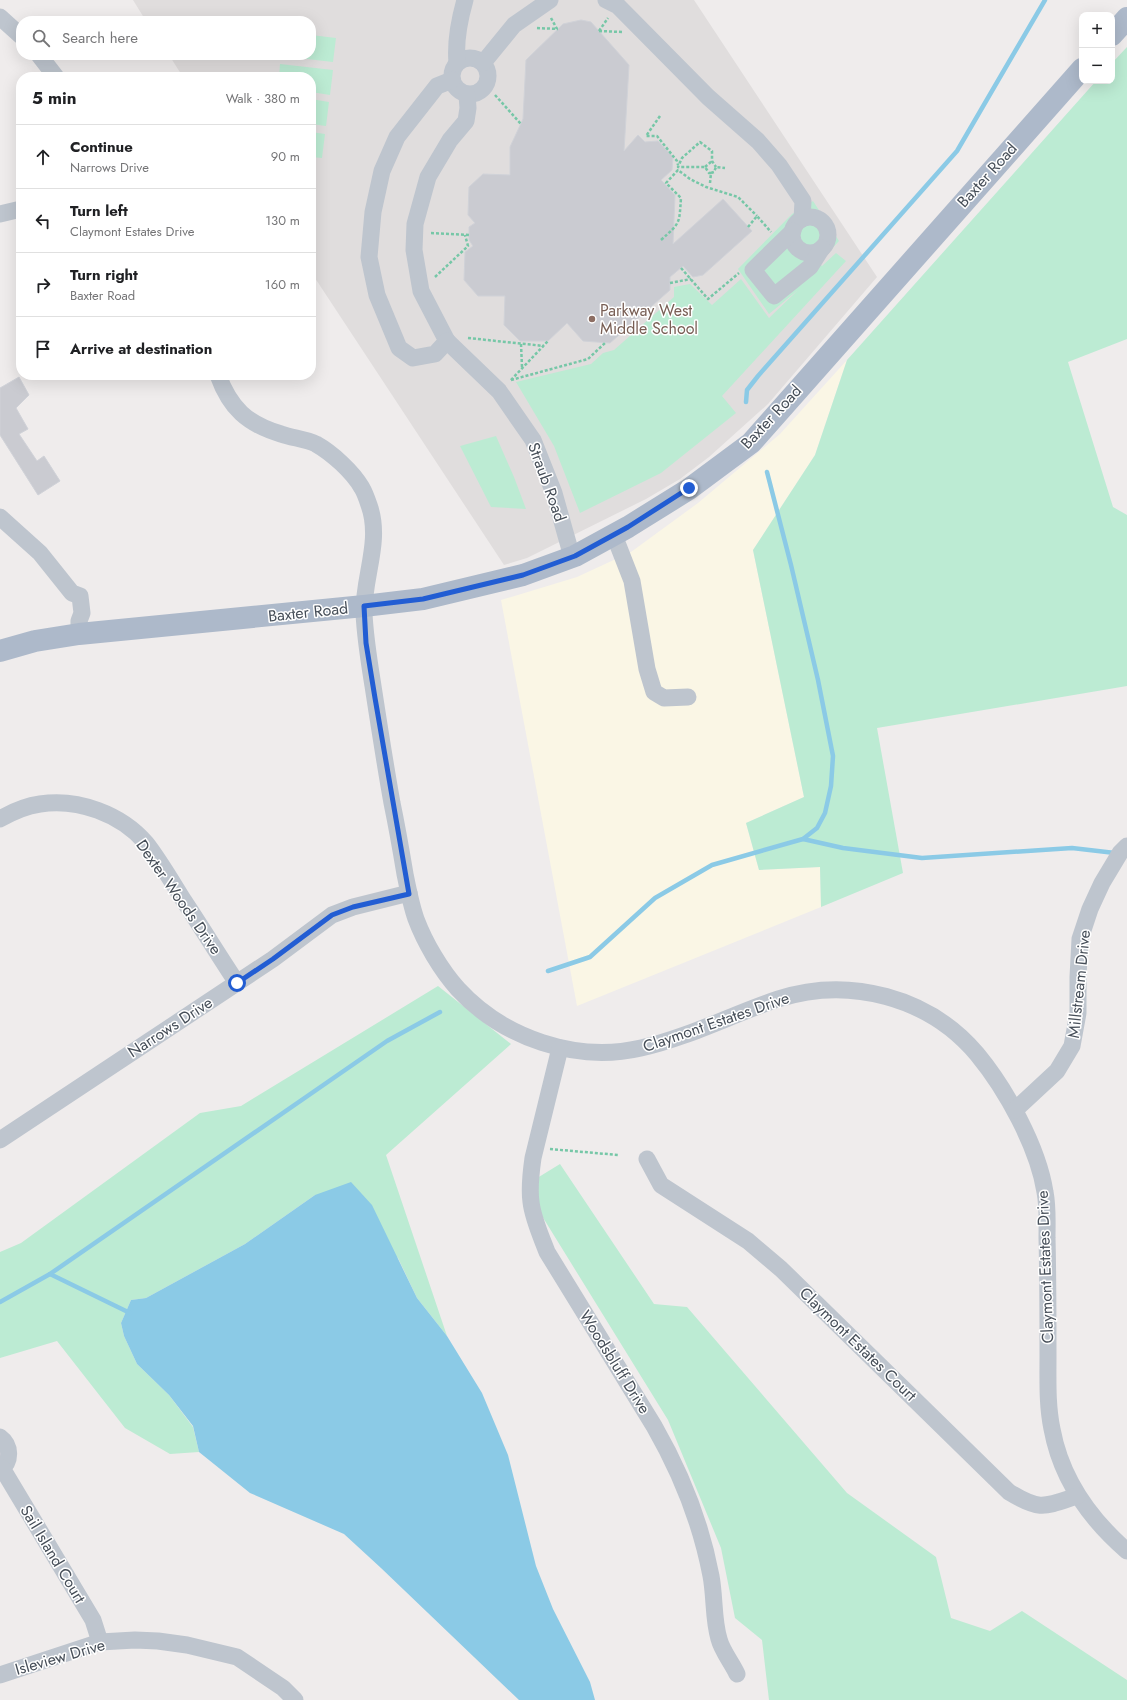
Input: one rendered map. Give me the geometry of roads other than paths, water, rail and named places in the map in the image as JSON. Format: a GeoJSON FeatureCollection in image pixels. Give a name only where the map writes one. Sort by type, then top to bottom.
{"type":"FeatureCollection","features":[{"type":"Feature","properties":{"kind":"main road"},"geometry":{"type":"LineString","coordinates":[[1115,32],[1127,18]]}},
{"type":"Feature","properties":{"kind":"main road","name":"Baxter Road"},"geometry":{"type":"LineString","coordinates":[[0,651],[79,628],[364,606],[423,599],[470,589],[523,575],[572,557],[614,535],[689,488],[751,443],[1079,72]]}},
{"type":"Feature","properties":{"kind":"street"},"geometry":{"type":"LineString","coordinates":[[457,63],[468,58],[479,60],[483,63],[488,73],[487,85],[479,93],[467,95],[458,90],[452,80],[454,68],[457,63],[456,50],[459,20],[464,0]]}},
{"type":"Feature","properties":{"kind":"street"},"geometry":{"type":"LineString","coordinates":[[608,7],[618,6],[708,97],[758,140],[779,165],[803,201],[792,231],[793,241],[799,249],[809,253],[822,248]]}},
{"type":"Feature","properties":{"kind":"street"},"geometry":{"type":"LineString","coordinates":[[483,63],[514,25],[549,7]]}},
{"type":"Feature","properties":{"kind":"street"},"geometry":{"type":"LineString","coordinates":[[0,17],[16,31]]}},
{"type":"Feature","properties":{"kind":"street"},"geometry":{"type":"LineString","coordinates":[[43,60],[52,72]]}},
{"type":"Feature","properties":{"kind":"street"},"geometry":{"type":"LineString","coordinates":[[447,341],[435,354],[413,358],[399,348],[376,295],[369,257],[373,212],[382,171],[397,137],[437,86],[452,80]]}},
{"type":"Feature","properties":{"kind":"street","name":"Straub Road"},"geometry":{"type":"LineString","coordinates":[[467,95],[468,108],[466,121],[450,140],[428,177],[415,224],[414,250],[421,292],[447,341],[499,391],[533,440],[554,493],[572,557]]}},
{"type":"Feature","properties":{"kind":"street"},"geometry":{"type":"LineString","coordinates":[[0,214],[16,210]]}},
{"type":"Feature","properties":{"kind":"street"},"geometry":{"type":"LineString","coordinates":[[814,218],[824,224],[828,235],[827,241],[822,248],[810,266],[774,296],[753,270],[792,231],[814,218]]}},
{"type":"Feature","properties":{"kind":"street","name":"Claymont Estates Drive"},"geometry":{"type":"LineString","coordinates":[[220,380],[225,394],[239,411],[257,426],[315,444],[340,462],[362,488],[372,513],[374,533],[373,551],[364,606],[366,643],[409,894],[416,919],[440,964],[457,988],[478,1008],[504,1026],[540,1042],[560,1048],[593,1052],[611,1052],[638,1049],[660,1043],[779,999],[804,992],[856,990],[884,994],[913,1005],[938,1019],[960,1036],[995,1078],[1015,1110],[1037,1162],[1045,1192],[1048,1259],[1048,1400],[1052,1431],[1060,1458],[1077,1496],[1093,1518],[1110,1537],[1127,1551]]}},
{"type":"Feature","properties":{"kind":"street"},"geometry":{"type":"LineString","coordinates":[[0,516],[40,553],[72,593],[70,598],[72,616],[79,628]]}},
{"type":"Feature","properties":{"kind":"street"},"geometry":{"type":"LineString","coordinates":[[614,535],[632,581],[647,669],[654,692],[664,698],[688,697]]}},
{"type":"Feature","properties":{"kind":"street","name":"Dexter Woods Drive"},"geometry":{"type":"LineString","coordinates":[[0,819],[21,809],[39,804],[62,802],[83,805],[103,812],[122,822],[145,843],[237,983]]}},
{"type":"Feature","properties":{"kind":"street","name":"Millstream Drive"},"geometry":{"type":"LineString","coordinates":[[1015,1110],[1057,1072],[1072,1046],[1078,1013],[1080,939],[1090,909],[1102,883],[1120,853],[1127,846]]}},
{"type":"Feature","properties":{"kind":"street","name":"Narrows Drive"},"geometry":{"type":"LineString","coordinates":[[0,1140],[273,959],[332,915],[353,907],[409,894]]}},
{"type":"Feature","properties":{"kind":"street","name":"Woodsbluff Drive"},"geometry":{"type":"LineString","coordinates":[[560,1048],[533,1158],[531,1202],[537,1226],[547,1252],[654,1426],[669,1452],[682,1480],[692,1504],[711,1576],[719,1640],[737,1674]]}},
{"type":"Feature","properties":{"kind":"street","name":"Claymont Estates Court"},"geometry":{"type":"LineString","coordinates":[[647,1159],[661,1185],[748,1241],[781,1268],[1009,1492],[1026,1503],[1039,1506],[1056,1503],[1077,1496]]}},
{"type":"Feature","properties":{"kind":"street","name":"Sail Island Court"},"geometry":{"type":"LineString","coordinates":[[0,1437],[7,1445],[9,1451],[6,1463],[1,1469],[93,1620],[100,1642]]}},
{"type":"Feature","properties":{"kind":"street","name":"Isleview Drive"},"geometry":{"type":"LineString","coordinates":[[0,1675],[100,1642],[135,1640],[158,1641],[194,1646],[237,1657],[283,1688],[295,1700]]}},
{"type":"Feature","properties":{"kind":"water"},"geometry":{"type":"Polygon","coordinates":[[[351,1182],[372,1205],[417,1298],[447,1336],[482,1393],[508,1455],[536,1566],[553,1609],[590,1682],[595,1700],[519,1700],[344,1534],[250,1493],[199,1452],[193,1426],[169,1395],[137,1364],[124,1336],[121,1323],[131,1300],[146,1298],[245,1244],[315,1195],[351,1182]]]}},
{"type":"Feature","properties":{"kind":"waterway"},"geometry":{"type":"LineString","coordinates":[[746,402],[747,390],[758,376],[957,151],[1045,0]]}},
{"type":"Feature","properties":{"kind":"waterway"},"geometry":{"type":"LineString","coordinates":[[548,971],[590,957],[655,898],[712,865],[803,839],[817,828],[825,813],[831,786],[833,756],[818,680],[767,472]]}},
{"type":"Feature","properties":{"kind":"waterway"},"geometry":{"type":"LineString","coordinates":[[803,839],[843,848],[922,858],[1072,848],[1115,853]]}},
{"type":"Feature","properties":{"kind":"waterway"},"geometry":{"type":"LineString","coordinates":[[50,1274],[387,1041],[440,1012]]}},
{"type":"Feature","properties":{"kind":"waterway"},"geometry":{"type":"LineString","coordinates":[[0,1302],[50,1274],[130,1313]]}},
{"type":"Feature","properties":{"kind":"place","name":"Parkway West Middle School"},"geometry":{"type":"Point","coordinates":[592,319]}}]}
